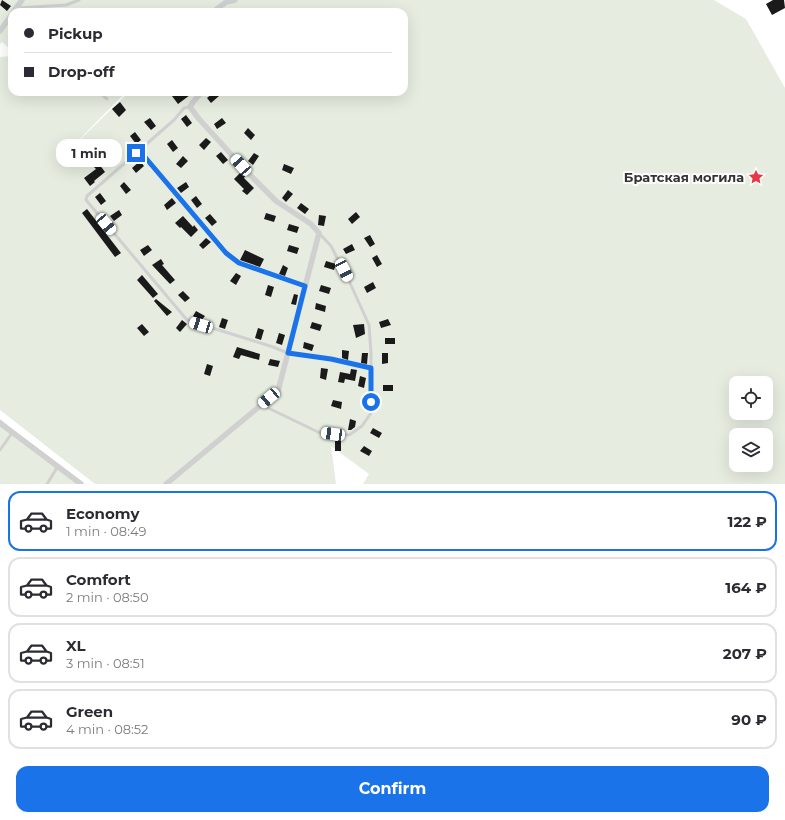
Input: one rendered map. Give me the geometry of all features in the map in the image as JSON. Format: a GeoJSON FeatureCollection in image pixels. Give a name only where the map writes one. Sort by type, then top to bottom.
{"type":"FeatureCollection","features":[{"type":"Feature","properties":{"kind":"street"},"geometry":{"type":"LineString","coordinates":[[218,8],[226,2],[235,0]]}},
{"type":"Feature","properties":{"kind":"street"},"geometry":{"type":"LineString","coordinates":[[0,31],[8,21]]}},
{"type":"Feature","properties":{"kind":"street"},"geometry":{"type":"LineString","coordinates":[[166,484],[278,391],[319,233],[311,224],[276,201],[246,171],[199,119],[190,107],[198,96]]}},
{"type":"Feature","properties":{"kind":"street"},"geometry":{"type":"LineString","coordinates":[[0,423],[81,484]]}},
{"type":"Feature","properties":{"kind":"lane"},"geometry":{"type":"LineString","coordinates":[[48,8],[66,5],[79,0]]}},
{"type":"Feature","properties":{"kind":"lane"},"geometry":{"type":"LineString","coordinates":[[104,96],[107,99]]}},
{"type":"Feature","properties":{"kind":"lane"},"geometry":{"type":"LineString","coordinates":[[190,107],[184,108],[174,120],[87,196],[86,200],[187,320],[288,353],[331,359],[371,368]]}},
{"type":"Feature","properties":{"kind":"lane"},"geometry":{"type":"LineString","coordinates":[[139,150],[226,253],[239,263],[305,286]]}},
{"type":"Feature","properties":{"kind":"lane"},"geometry":{"type":"LineString","coordinates":[[261,404],[318,432],[349,435],[362,426],[371,413],[371,353],[369,325],[331,246],[319,233]]}},
{"type":"Feature","properties":{"kind":"lane"},"geometry":{"type":"LineString","coordinates":[[0,450],[12,433]]}},
{"type":"Feature","properties":{"kind":"lane"},"geometry":{"type":"LineString","coordinates":[[47,484],[58,466]]}},
{"type":"Feature","properties":{"kind":"shaded area"},"geometry":{"type":"Polygon","coordinates":[[[0,0],[714,0],[746,19],[785,88],[785,484],[363,484],[369,474],[331,446],[336,484],[95,484],[0,410],[0,57],[8,56],[8,96],[122,96],[59,160],[125,96],[408,96],[408,8],[8,8],[8,47],[2,42],[0,44],[0,0]]]}},
{"type":"Feature","properties":{"kind":"shaded area"},"geometry":{"type":"Polygon","coordinates":[[[0,419],[80,484],[0,484],[0,419]]]}},
{"type":"Feature","properties":{"kind":"building"},"geometry":{"type":"Polygon","coordinates":[[[2,0],[11,6],[7,11],[0,5],[2,0]]]}},
{"type":"Feature","properties":{"kind":"building"},"geometry":{"type":"Polygon","coordinates":[[[773,0],[784,0],[785,8],[772,15],[766,4],[773,0]]]}},
{"type":"Feature","properties":{"kind":"building"},"geometry":{"type":"Polygon","coordinates":[[[172,96],[189,96],[178,104],[172,96]]]}},
{"type":"Feature","properties":{"kind":"building"},"geometry":{"type":"Polygon","coordinates":[[[209,96],[219,96],[211,103],[207,98],[209,96]]]}},
{"type":"Feature","properties":{"kind":"building"},"geometry":{"type":"Polygon","coordinates":[[[120,102],[126,110],[119,117],[112,109],[120,102]]]}},
{"type":"Feature","properties":{"kind":"building"},"geometry":{"type":"Polygon","coordinates":[[[186,115],[192,123],[187,127],[181,119],[186,115]]]}},
{"type":"Feature","properties":{"kind":"building"},"geometry":{"type":"Polygon","coordinates":[[[150,118],[156,126],[151,130],[144,122],[150,118]]]}},
{"type":"Feature","properties":{"kind":"building"},"geometry":{"type":"Polygon","coordinates":[[[222,118],[226,123],[217,129],[214,124],[222,118]]]}},
{"type":"Feature","properties":{"kind":"building"},"geometry":{"type":"Polygon","coordinates":[[[248,128],[255,135],[251,140],[244,133],[248,128]]]}},
{"type":"Feature","properties":{"kind":"building"},"geometry":{"type":"Polygon","coordinates":[[[135,132],[141,140],[136,144],[130,136],[135,132]]]}},
{"type":"Feature","properties":{"kind":"building"},"geometry":{"type":"Polygon","coordinates":[[[206,138],[211,142],[204,150],[199,145],[206,138]]]}},
{"type":"Feature","properties":{"kind":"building"},"geometry":{"type":"Polygon","coordinates":[[[172,140],[178,148],[173,152],[167,144],[172,140]]]}},
{"type":"Feature","properties":{"kind":"building"},"geometry":{"type":"Polygon","coordinates":[[[221,152],[228,160],[223,164],[216,156],[221,152]]]}},
{"type":"Feature","properties":{"kind":"building"},"geometry":{"type":"Polygon","coordinates":[[[254,153],[259,156],[253,165],[248,161],[254,153]]]}},
{"type":"Feature","properties":{"kind":"building"},"geometry":{"type":"Polygon","coordinates":[[[183,156],[188,161],[181,168],[176,164],[183,156]]]}},
{"type":"Feature","properties":{"kind":"building"},"geometry":{"type":"Polygon","coordinates":[[[140,161],[144,166],[136,173],[132,168],[140,161]]]}},
{"type":"Feature","properties":{"kind":"building"},"geometry":{"type":"Polygon","coordinates":[[[99,164],[105,172],[90,186],[84,178],[96,169],[94,167],[99,164]]]}},
{"type":"Feature","properties":{"kind":"building"},"geometry":{"type":"Polygon","coordinates":[[[284,164],[294,168],[291,174],[282,170],[284,164]]]}},
{"type":"Feature","properties":{"kind":"building"},"geometry":{"type":"Polygon","coordinates":[[[241,172],[245,176],[244,178],[254,188],[247,195],[242,191],[244,189],[234,179],[241,172]]]}},
{"type":"Feature","properties":{"kind":"building"},"geometry":{"type":"Polygon","coordinates":[[[124,182],[131,190],[126,194],[120,186],[124,182]]]}},
{"type":"Feature","properties":{"kind":"building"},"geometry":{"type":"Polygon","coordinates":[[[186,182],[189,187],[181,193],[177,188],[186,182]]]}},
{"type":"Feature","properties":{"kind":"building"},"geometry":{"type":"Polygon","coordinates":[[[288,190],[293,194],[286,202],[282,198],[288,190]]]}},
{"type":"Feature","properties":{"kind":"building"},"geometry":{"type":"Polygon","coordinates":[[[100,193],[106,201],[101,205],[95,197],[100,193]]]}},
{"type":"Feature","properties":{"kind":"building"},"geometry":{"type":"Polygon","coordinates":[[[196,196],[202,204],[197,208],[191,200],[196,196]]]}},
{"type":"Feature","properties":{"kind":"building"},"geometry":{"type":"Polygon","coordinates":[[[172,198],[176,203],[167,210],[164,205],[172,198]]]}},
{"type":"Feature","properties":{"kind":"building"},"geometry":{"type":"Polygon","coordinates":[[[301,203],[309,209],[305,214],[297,208],[301,203]]]}},
{"type":"Feature","properties":{"kind":"building"},"geometry":{"type":"Polygon","coordinates":[[[87,209],[121,253],[115,257],[82,213],[87,209]]]}},
{"type":"Feature","properties":{"kind":"building"},"geometry":{"type":"Polygon","coordinates":[[[119,210],[122,215],[114,221],[110,216],[119,210]]]}},
{"type":"Feature","properties":{"kind":"building"},"geometry":{"type":"Polygon","coordinates":[[[356,212],[360,217],[352,224],[348,219],[356,212]]]}},
{"type":"Feature","properties":{"kind":"building"},"geometry":{"type":"Polygon","coordinates":[[[266,213],[276,216],[274,222],[264,219],[266,213]]]}},
{"type":"Feature","properties":{"kind":"building"},"geometry":{"type":"Polygon","coordinates":[[[210,214],[217,222],[212,226],[205,218],[210,214]]]}},
{"type":"Feature","properties":{"kind":"building"},"geometry":{"type":"Polygon","coordinates":[[[319,215],[326,216],[324,226],[318,225],[319,215]]]}},
{"type":"Feature","properties":{"kind":"building"},"geometry":{"type":"Polygon","coordinates":[[[183,216],[193,227],[194,225],[198,230],[191,237],[175,223],[183,216]]]}},
{"type":"Feature","properties":{"kind":"building"},"geometry":{"type":"Polygon","coordinates":[[[289,224],[299,227],[297,233],[287,230],[289,224]]]}},
{"type":"Feature","properties":{"kind":"building"},"geometry":{"type":"Polygon","coordinates":[[[370,235],[375,244],[370,247],[364,238],[370,235]]]}},
{"type":"Feature","properties":{"kind":"building"},"geometry":{"type":"Polygon","coordinates":[[[206,238],[211,242],[203,249],[199,245],[206,238]]]}},
{"type":"Feature","properties":{"kind":"building"},"geometry":{"type":"Polygon","coordinates":[[[352,244],[355,250],[346,254],[343,249],[352,244]]]}},
{"type":"Feature","properties":{"kind":"building"},"geometry":{"type":"Polygon","coordinates":[[[148,245],[152,250],[144,256],[140,250],[148,245]]]}},
{"type":"Feature","properties":{"kind":"building"},"geometry":{"type":"Polygon","coordinates":[[[289,245],[299,248],[297,254],[287,251],[289,245]]]}},
{"type":"Feature","properties":{"kind":"building"},"geometry":{"type":"Polygon","coordinates":[[[245,250],[264,259],[260,267],[240,260],[245,250]]]}},
{"type":"Feature","properties":{"kind":"building"},"geometry":{"type":"Polygon","coordinates":[[[377,255],[382,264],[377,267],[372,258],[377,255]]]}},
{"type":"Feature","properties":{"kind":"building"},"geometry":{"type":"Polygon","coordinates":[[[161,259],[164,264],[162,265],[175,280],[170,284],[152,265],[161,259]]]}},
{"type":"Feature","properties":{"kind":"building"},"geometry":{"type":"Polygon","coordinates":[[[326,261],[336,264],[334,270],[324,267],[326,261]]]}},
{"type":"Feature","properties":{"kind":"building"},"geometry":{"type":"Polygon","coordinates":[[[283,265],[288,268],[285,276],[279,274],[283,265]]]}},
{"type":"Feature","properties":{"kind":"building"},"geometry":{"type":"Polygon","coordinates":[[[236,273],[241,276],[236,285],[230,281],[236,273]]]}},
{"type":"Feature","properties":{"kind":"building"},"geometry":{"type":"Polygon","coordinates":[[[142,275],[158,294],[153,298],[137,280],[142,275]]]}},
{"type":"Feature","properties":{"kind":"building"},"geometry":{"type":"Polygon","coordinates":[[[373,282],[376,288],[367,293],[364,287],[373,282]]]}},
{"type":"Feature","properties":{"kind":"building"},"geometry":{"type":"Polygon","coordinates":[[[268,285],[274,287],[271,297],[265,295],[268,285]]]}},
{"type":"Feature","properties":{"kind":"building"},"geometry":{"type":"Polygon","coordinates":[[[321,285],[331,288],[329,294],[319,291],[321,285]]]}},
{"type":"Feature","properties":{"kind":"building"},"geometry":{"type":"Polygon","coordinates":[[[183,291],[190,298],[185,302],[178,295],[183,291]]]}},
{"type":"Feature","properties":{"kind":"building"},"geometry":{"type":"Polygon","coordinates":[[[294,294],[298,295],[296,305],[291,304],[294,294]]]}},
{"type":"Feature","properties":{"kind":"building"},"geometry":{"type":"Polygon","coordinates":[[[156,299],[172,312],[167,316],[154,301],[156,299]]]}},
{"type":"Feature","properties":{"kind":"building"},"geometry":{"type":"Polygon","coordinates":[[[316,303],[326,306],[325,312],[315,309],[316,303]]]}},
{"type":"Feature","properties":{"kind":"building"},"geometry":{"type":"Polygon","coordinates":[[[196,311],[205,316],[201,321],[193,316],[196,311]]]}},
{"type":"Feature","properties":{"kind":"building"},"geometry":{"type":"Polygon","coordinates":[[[222,318],[228,320],[225,329],[219,327],[222,318]]]}},
{"type":"Feature","properties":{"kind":"building"},"geometry":{"type":"Polygon","coordinates":[[[388,319],[391,325],[381,328],[379,322],[388,319]]]}},
{"type":"Feature","properties":{"kind":"building"},"geometry":{"type":"Polygon","coordinates":[[[182,320],[187,324],[180,332],[176,328],[182,320]]]}},
{"type":"Feature","properties":{"kind":"building"},"geometry":{"type":"Polygon","coordinates":[[[312,322],[322,325],[320,331],[310,328],[312,322]]]}},
{"type":"Feature","properties":{"kind":"building"},"geometry":{"type":"Polygon","coordinates":[[[142,324],[149,332],[144,336],[137,328],[142,324]]]}},
{"type":"Feature","properties":{"kind":"building"},"geometry":{"type":"Polygon","coordinates":[[[364,324],[365,334],[356,338],[353,325],[364,324]]]}},
{"type":"Feature","properties":{"kind":"building"},"geometry":{"type":"Polygon","coordinates":[[[258,328],[264,330],[261,340],[255,338],[258,328]]]}},
{"type":"Feature","properties":{"kind":"building"},"geometry":{"type":"Polygon","coordinates":[[[279,333],[285,335],[282,345],[276,343],[279,333]]]}},
{"type":"Feature","properties":{"kind":"building"},"geometry":{"type":"Polygon","coordinates":[[[385,338],[395,338],[395,344],[385,344],[385,338]]]}},
{"type":"Feature","properties":{"kind":"building"},"geometry":{"type":"Polygon","coordinates":[[[304,342],[314,345],[312,351],[303,348],[304,342]]]}},
{"type":"Feature","properties":{"kind":"building"},"geometry":{"type":"Polygon","coordinates":[[[237,347],[260,354],[259,360],[241,355],[239,359],[233,357],[237,347]]]}},
{"type":"Feature","properties":{"kind":"building"},"geometry":{"type":"Polygon","coordinates":[[[342,350],[349,351],[348,360],[342,358],[342,350]]]}},
{"type":"Feature","properties":{"kind":"building"},"geometry":{"type":"Polygon","coordinates":[[[362,353],[368,353],[367,364],[361,363],[362,353]]]}},
{"type":"Feature","properties":{"kind":"building"},"geometry":{"type":"Polygon","coordinates":[[[382,353],[388,353],[388,363],[382,364],[382,353]]]}},
{"type":"Feature","properties":{"kind":"building"},"geometry":{"type":"Polygon","coordinates":[[[270,359],[280,361],[278,367],[268,365],[270,359]]]}},
{"type":"Feature","properties":{"kind":"building"},"geometry":{"type":"Polygon","coordinates":[[[207,364],[213,366],[210,376],[204,374],[207,364]]]}},
{"type":"Feature","properties":{"kind":"building"},"geometry":{"type":"Polygon","coordinates":[[[321,368],[328,369],[326,380],[320,378],[321,368]]]}},
{"type":"Feature","properties":{"kind":"building"},"geometry":{"type":"Polygon","coordinates":[[[351,369],[357,370],[355,381],[345,379],[344,383],[338,382],[340,372],[350,374],[351,369]]]}},
{"type":"Feature","properties":{"kind":"building"},"geometry":{"type":"Polygon","coordinates":[[[360,376],[366,378],[364,388],[358,386],[360,376]]]}},
{"type":"Feature","properties":{"kind":"building"},"geometry":{"type":"Polygon","coordinates":[[[383,385],[393,385],[393,391],[383,391],[383,385]]]}},
{"type":"Feature","properties":{"kind":"building"},"geometry":{"type":"Polygon","coordinates":[[[333,400],[342,402],[341,409],[331,406],[333,400]]]}},
{"type":"Feature","properties":{"kind":"building"},"geometry":{"type":"Polygon","coordinates":[[[350,419],[356,421],[355,427],[348,430],[350,419]]]}},
{"type":"Feature","properties":{"kind":"building"},"geometry":{"type":"Polygon","coordinates":[[[373,428],[382,433],[379,438],[370,433],[373,428]]]}},
{"type":"Feature","properties":{"kind":"building"},"geometry":{"type":"Polygon","coordinates":[[[335,441],[341,441],[341,451],[335,451],[335,441]]]}},
{"type":"Feature","properties":{"kind":"building"},"geometry":{"type":"Polygon","coordinates":[[[364,446],[372,451],[369,456],[360,451],[364,446]]]}},
{"type":"Feature","properties":{"kind":"place","name":"Братская могила"},"geometry":{"type":"Point","coordinates":[756,177]}},
{"type":"Feature","properties":{"kind":"route"},"geometry":{"type":"LineString","coordinates":[[136,153],[139,150],[226,253],[239,263],[305,286],[288,353],[331,359],[371,368],[371,402]]}}]}
